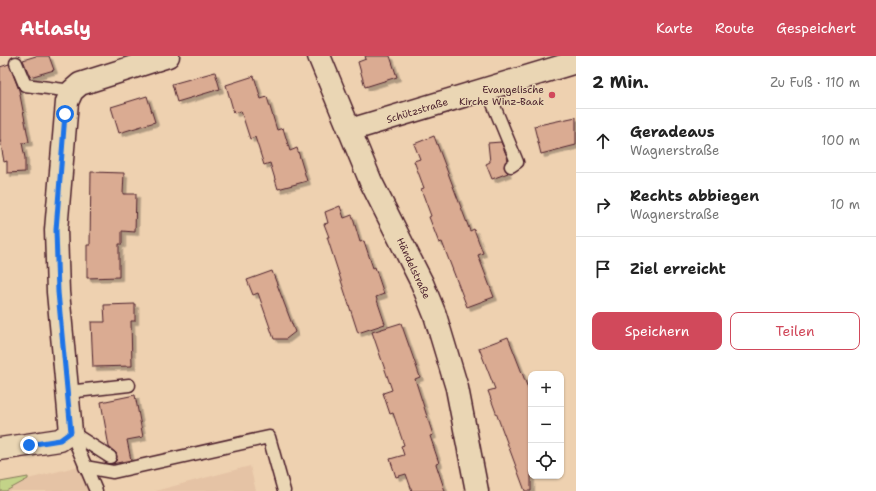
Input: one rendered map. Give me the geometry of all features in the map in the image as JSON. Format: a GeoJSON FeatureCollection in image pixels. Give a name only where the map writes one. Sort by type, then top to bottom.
{"type":"FeatureCollection","features":[{"type":"Feature","properties":{"kind":"street"},"geometry":{"type":"LineString","coordinates":[[0,449],[60,440],[71,432],[58,292],[56,230],[67,102],[72,91],[80,84],[168,56]]}},
{"type":"Feature","properties":{"kind":"street","name":"Händelstraße"},"geometry":{"type":"LineString","coordinates":[[319,56],[371,182],[422,283],[435,315],[457,388],[477,491]]}},
{"type":"Feature","properties":{"kind":"street","name":"Schützstraße"},"geometry":{"type":"LineString","coordinates":[[350,130],[576,62]]}},
{"type":"Feature","properties":{"kind":"lane"},"geometry":{"type":"LineString","coordinates":[[16,63],[25,85],[72,91]]}},
{"type":"Feature","properties":{"kind":"lane"},"geometry":{"type":"LineString","coordinates":[[487,89],[518,162],[511,166]]}},
{"type":"Feature","properties":{"kind":"lane"},"geometry":{"type":"LineString","coordinates":[[68,392],[129,385]]}},
{"type":"Feature","properties":{"kind":"lane"},"geometry":{"type":"LineString","coordinates":[[71,432],[110,456]]}},
{"type":"Feature","properties":{"kind":"lane"},"geometry":{"type":"LineString","coordinates":[[71,432],[96,491]]}},
{"type":"Feature","properties":{"kind":"lane"},"geometry":{"type":"LineString","coordinates":[[85,466],[113,472],[146,462],[269,437],[284,491]]}},
{"type":"Feature","properties":{"kind":"shaded area"},"geometry":{"type":"Polygon","coordinates":[[[250,466],[256,491],[155,491],[250,466]]]}},
{"type":"Feature","properties":{"kind":"shaded area"},"geometry":{"type":"Polygon","coordinates":[[[75,467],[94,473],[103,491],[6,491],[28,479],[75,467]]]}},
{"type":"Feature","properties":{"kind":"green space"},"geometry":{"type":"Polygon","coordinates":[[[28,477],[28,479],[6,491],[0,491],[0,482],[28,477]]]}},
{"type":"Feature","properties":{"kind":"building"},"geometry":{"type":"Polygon","coordinates":[[[36,56],[49,56],[54,70],[30,77],[23,60],[36,56]]]}},
{"type":"Feature","properties":{"kind":"building"},"geometry":{"type":"Polygon","coordinates":[[[365,56],[390,56],[397,77],[365,87],[358,62],[366,59],[365,56]]]}},
{"type":"Feature","properties":{"kind":"building"},"geometry":{"type":"Polygon","coordinates":[[[9,64],[19,90],[29,142],[22,143],[25,158],[25,172],[7,173],[7,161],[4,162],[0,139],[0,67],[9,64]]]}},
{"type":"Feature","properties":{"kind":"building"},"geometry":{"type":"Polygon","coordinates":[[[215,72],[220,89],[177,102],[172,84],[215,72]]]}},
{"type":"Feature","properties":{"kind":"building"},"geometry":{"type":"Polygon","coordinates":[[[254,76],[261,99],[267,97],[277,130],[283,128],[290,151],[297,148],[307,181],[278,189],[270,163],[264,165],[255,137],[250,139],[241,111],[234,113],[226,85],[254,76]]]}},
{"type":"Feature","properties":{"kind":"building"},"geometry":{"type":"Polygon","coordinates":[[[147,96],[155,122],[119,133],[111,107],[147,96]]]}},
{"type":"Feature","properties":{"kind":"building"},"geometry":{"type":"Polygon","coordinates":[[[576,117],[576,145],[541,154],[534,126],[576,117]]]}},
{"type":"Feature","properties":{"kind":"building"},"geometry":{"type":"Polygon","coordinates":[[[434,136],[470,231],[474,229],[483,253],[478,255],[494,297],[467,307],[442,242],[439,243],[429,217],[431,216],[421,189],[424,188],[414,161],[420,159],[414,144],[434,136]]]}},
{"type":"Feature","properties":{"kind":"building"},"geometry":{"type":"Polygon","coordinates":[[[501,142],[508,159],[504,167],[508,173],[492,179],[486,164],[490,162],[488,143],[501,142]]]}},
{"type":"Feature","properties":{"kind":"building"},"geometry":{"type":"Polygon","coordinates":[[[91,172],[124,173],[123,194],[136,194],[135,232],[122,231],[122,244],[119,244],[119,277],[87,278],[87,245],[90,245],[91,172]]]}},
{"type":"Feature","properties":{"kind":"building"},"geometry":{"type":"Polygon","coordinates":[[[340,206],[344,218],[352,215],[360,242],[364,241],[384,294],[376,297],[385,324],[358,333],[324,224],[328,223],[325,212],[340,206]]]}},
{"type":"Feature","properties":{"kind":"building"},"geometry":{"type":"Polygon","coordinates":[[[272,271],[295,332],[286,339],[274,339],[258,293],[253,295],[247,280],[272,271]]]}},
{"type":"Feature","properties":{"kind":"building"},"geometry":{"type":"Polygon","coordinates":[[[135,304],[135,321],[131,321],[132,366],[93,367],[91,322],[105,322],[104,305],[135,304]]]}},
{"type":"Feature","properties":{"kind":"building"},"geometry":{"type":"Polygon","coordinates":[[[401,323],[420,377],[415,379],[433,435],[430,436],[439,463],[436,464],[445,491],[412,491],[406,474],[396,477],[390,459],[404,455],[401,446],[404,445],[393,413],[390,414],[383,393],[392,390],[372,332],[401,323]]]}},
{"type":"Feature","properties":{"kind":"building"},"geometry":{"type":"Polygon","coordinates":[[[508,337],[528,388],[528,479],[531,479],[531,491],[525,491],[488,391],[495,389],[479,348],[508,337]]]}},
{"type":"Feature","properties":{"kind":"building"},"geometry":{"type":"Polygon","coordinates":[[[135,395],[143,437],[127,440],[131,460],[112,464],[116,461],[117,457],[116,453],[109,447],[101,402],[135,395]]]}},
{"type":"Feature","properties":{"kind":"place","name":"Evangelische Kirche Winz-Baak"},"geometry":{"type":"Point","coordinates":[552,95]}},
{"type":"Feature","properties":{"kind":"route"},"geometry":{"type":"LineString","coordinates":[[29,445],[60,440],[71,432],[58,292],[56,230],[65,114]]}}]}
